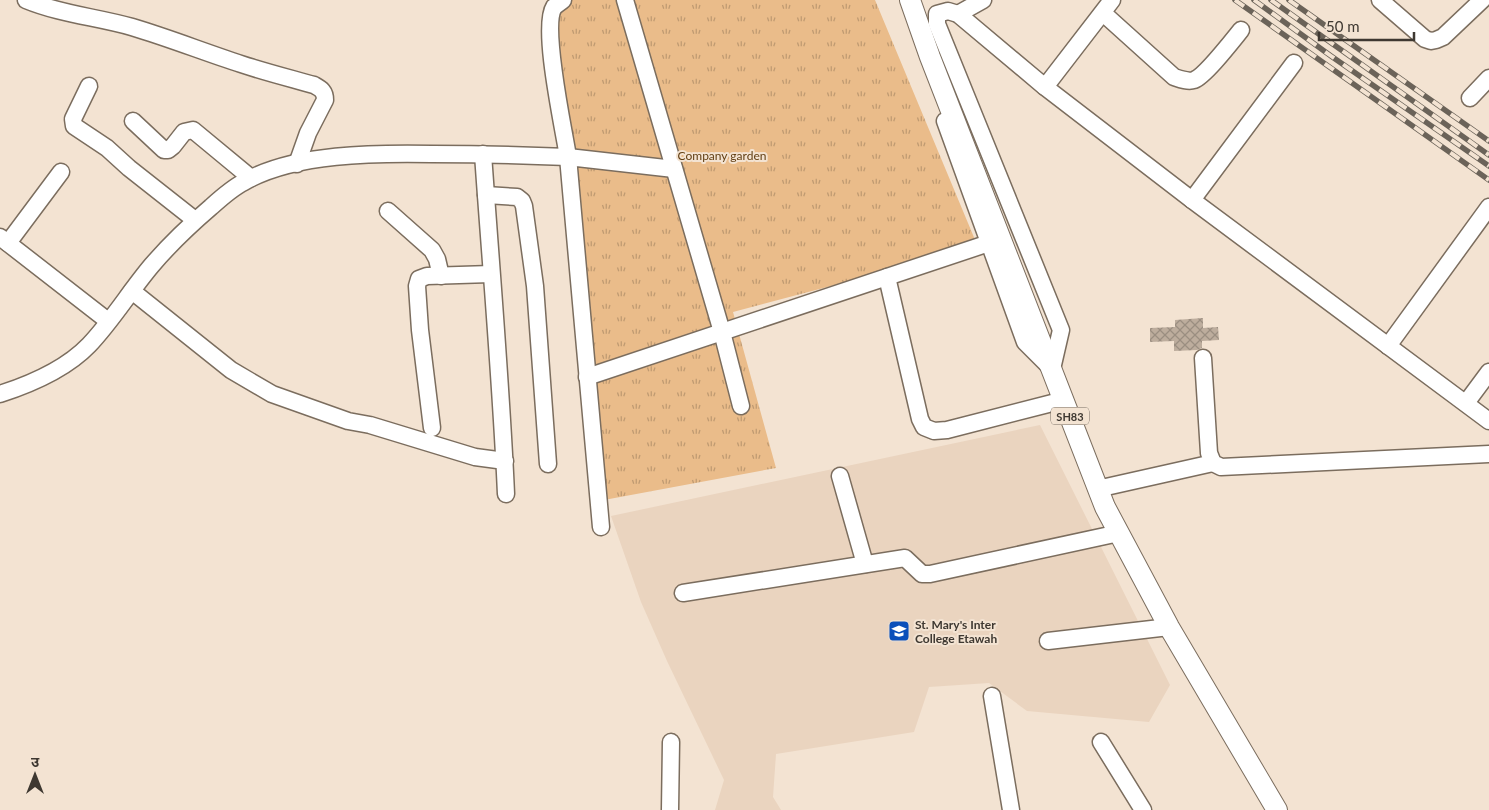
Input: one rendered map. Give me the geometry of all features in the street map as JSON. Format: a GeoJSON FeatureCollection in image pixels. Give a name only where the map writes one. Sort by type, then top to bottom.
{"type":"FeatureCollection","features":[{"type":"Feature","properties":{"kind":"main road","name":"SH83"},"geometry":{"type":"LineString","coordinates":[[910,0],[930,57],[1097,489],[1169,627],[1278,810]]}},
{"type":"Feature","properties":{"kind":"street"},"geometry":{"type":"LineString","coordinates":[[26,0],[92,19],[136,28],[242,64],[314,85],[322,90],[325,96],[308,133],[297,164]]}},
{"type":"Feature","properties":{"kind":"street"},"geometry":{"type":"LineString","coordinates":[[563,0],[554,8],[550,25],[550,46],[568,156],[601,527]]}},
{"type":"Feature","properties":{"kind":"street"},"geometry":{"type":"LineString","coordinates":[[625,0],[722,332],[741,406]]}},
{"type":"Feature","properties":{"kind":"street"},"geometry":{"type":"LineString","coordinates":[[902,0],[1026,342],[1052,369]]}},
{"type":"Feature","properties":{"kind":"street"},"geometry":{"type":"LineString","coordinates":[[958,14],[983,0]]}},
{"type":"Feature","properties":{"kind":"street"},"geometry":{"type":"LineString","coordinates":[[1380,0],[1425,39],[1430,41],[1443,37],[1482,0]]}},
{"type":"Feature","properties":{"kind":"street"},"geometry":{"type":"LineString","coordinates":[[1045,87],[1108,6],[1174,77],[1183,80],[1194,80],[1202,75],[1241,30]]}},
{"type":"Feature","properties":{"kind":"street"},"geometry":{"type":"LineString","coordinates":[[1052,369],[1061,330],[937,24],[935,7],[958,14],[1045,87],[1192,200],[1489,421]]}},
{"type":"Feature","properties":{"kind":"street"},"geometry":{"type":"LineString","coordinates":[[1192,200],[1294,62]]}},
{"type":"Feature","properties":{"kind":"street"},"geometry":{"type":"LineString","coordinates":[[1470,98],[1489,78]]}},
{"type":"Feature","properties":{"kind":"street"},"geometry":{"type":"LineString","coordinates":[[89,86],[72,119],[74,126],[107,148],[129,168],[195,220]]}},
{"type":"Feature","properties":{"kind":"street"},"geometry":{"type":"LineString","coordinates":[[133,121],[164,150],[168,150],[173,146],[184,132],[193,130],[251,178]]}},
{"type":"Feature","properties":{"kind":"street"},"geometry":{"type":"LineString","coordinates":[[0,394],[24,386],[66,363],[88,346],[172,243],[195,220],[229,192],[251,178],[280,168],[351,155],[396,153],[568,156],[674,169]]}},
{"type":"Feature","properties":{"kind":"street"},"geometry":{"type":"LineString","coordinates":[[483,154],[501,383],[506,494]]}},
{"type":"Feature","properties":{"kind":"street"},"geometry":{"type":"LineString","coordinates":[[61,172],[4,240],[108,321]]}},
{"type":"Feature","properties":{"kind":"street"},"geometry":{"type":"LineString","coordinates":[[486,195],[517,197],[520,198],[524,206],[536,286],[548,464]]}},
{"type":"Feature","properties":{"kind":"street"},"geometry":{"type":"LineString","coordinates":[[1388,346],[1489,207]]}},
{"type":"Feature","properties":{"kind":"street"},"geometry":{"type":"LineString","coordinates":[[388,210],[432,250],[442,276]]}},
{"type":"Feature","properties":{"kind":"street"},"geometry":{"type":"LineString","coordinates":[[587,378],[989,243]]}},
{"type":"Feature","properties":{"kind":"street"},"geometry":{"type":"LineString","coordinates":[[432,428],[420,330],[418,279],[421,277],[491,274]]}},
{"type":"Feature","properties":{"kind":"street"},"geometry":{"type":"LineString","coordinates":[[887,277],[920,419],[924,428],[934,432],[947,430],[1064,400]]}},
{"type":"Feature","properties":{"kind":"street"},"geometry":{"type":"LineString","coordinates":[[132,291],[232,370],[272,394],[348,421],[370,425],[475,457],[505,461]]}},
{"type":"Feature","properties":{"kind":"street"},"geometry":{"type":"LineString","coordinates":[[1203,358],[1209,453],[1213,463]]}},
{"type":"Feature","properties":{"kind":"street"},"geometry":{"type":"LineString","coordinates":[[1466,403],[1489,372]]}},
{"type":"Feature","properties":{"kind":"street"},"geometry":{"type":"LineString","coordinates":[[1097,489],[1213,463],[1222,467],[1235,467],[1489,454]]}},
{"type":"Feature","properties":{"kind":"street"},"geometry":{"type":"LineString","coordinates":[[840,476],[865,564]]}},
{"type":"Feature","properties":{"kind":"street"},"geometry":{"type":"LineString","coordinates":[[683,593],[905,558],[922,574],[930,574],[1119,533]]}},
{"type":"Feature","properties":{"kind":"street"},"geometry":{"type":"LineString","coordinates":[[1048,641],[1169,627]]}},
{"type":"Feature","properties":{"kind":"street"},"geometry":{"type":"LineString","coordinates":[[992,696],[1012,810]]}},
{"type":"Feature","properties":{"kind":"street"},"geometry":{"type":"LineString","coordinates":[[670,810],[671,742]]}},
{"type":"Feature","properties":{"kind":"street"},"geometry":{"type":"LineString","coordinates":[[1101,742],[1143,810]]}},
{"type":"Feature","properties":{"kind":"shaded area","name":"St. Mary's Inter College Etawah"},"geometry":{"type":"Polygon","coordinates":[[[1040,425],[1170,685],[1149,722],[1027,711],[989,683],[929,687],[914,732],[776,754],[773,797],[781,810],[715,810],[724,780],[641,602],[611,516],[1040,425]]]}},
{"type":"Feature","properties":{"kind":"green space","name":"Company garden"},"geometry":{"type":"Polygon","coordinates":[[[547,0],[875,0],[978,247],[733,312],[776,468],[604,500],[591,371],[547,0]]]}},
{"type":"Feature","properties":{"kind":"building"},"geometry":{"type":"Polygon","coordinates":[[[1203,318],[1203,328],[1218,327],[1219,340],[1202,341],[1202,348],[1197,350],[1174,351],[1174,341],[1150,342],[1150,328],[1175,327],[1175,320],[1203,318]]]}},
{"type":"Feature","properties":{"kind":"railway"},"geometry":{"type":"LineString","coordinates":[[1235,0],[1489,180]]}},
{"type":"Feature","properties":{"kind":"railway"},"geometry":{"type":"LineString","coordinates":[[1254,0],[1489,166]]}},
{"type":"Feature","properties":{"kind":"railway"},"geometry":{"type":"LineString","coordinates":[[1271,0],[1489,155]]}},
{"type":"Feature","properties":{"kind":"railway"},"geometry":{"type":"LineString","coordinates":[[1289,0],[1489,141]]}},
{"type":"Feature","properties":{"kind":"place","name":"St. Mary's Inter College Etawah"},"geometry":{"type":"Point","coordinates":[899,631]}}]}
